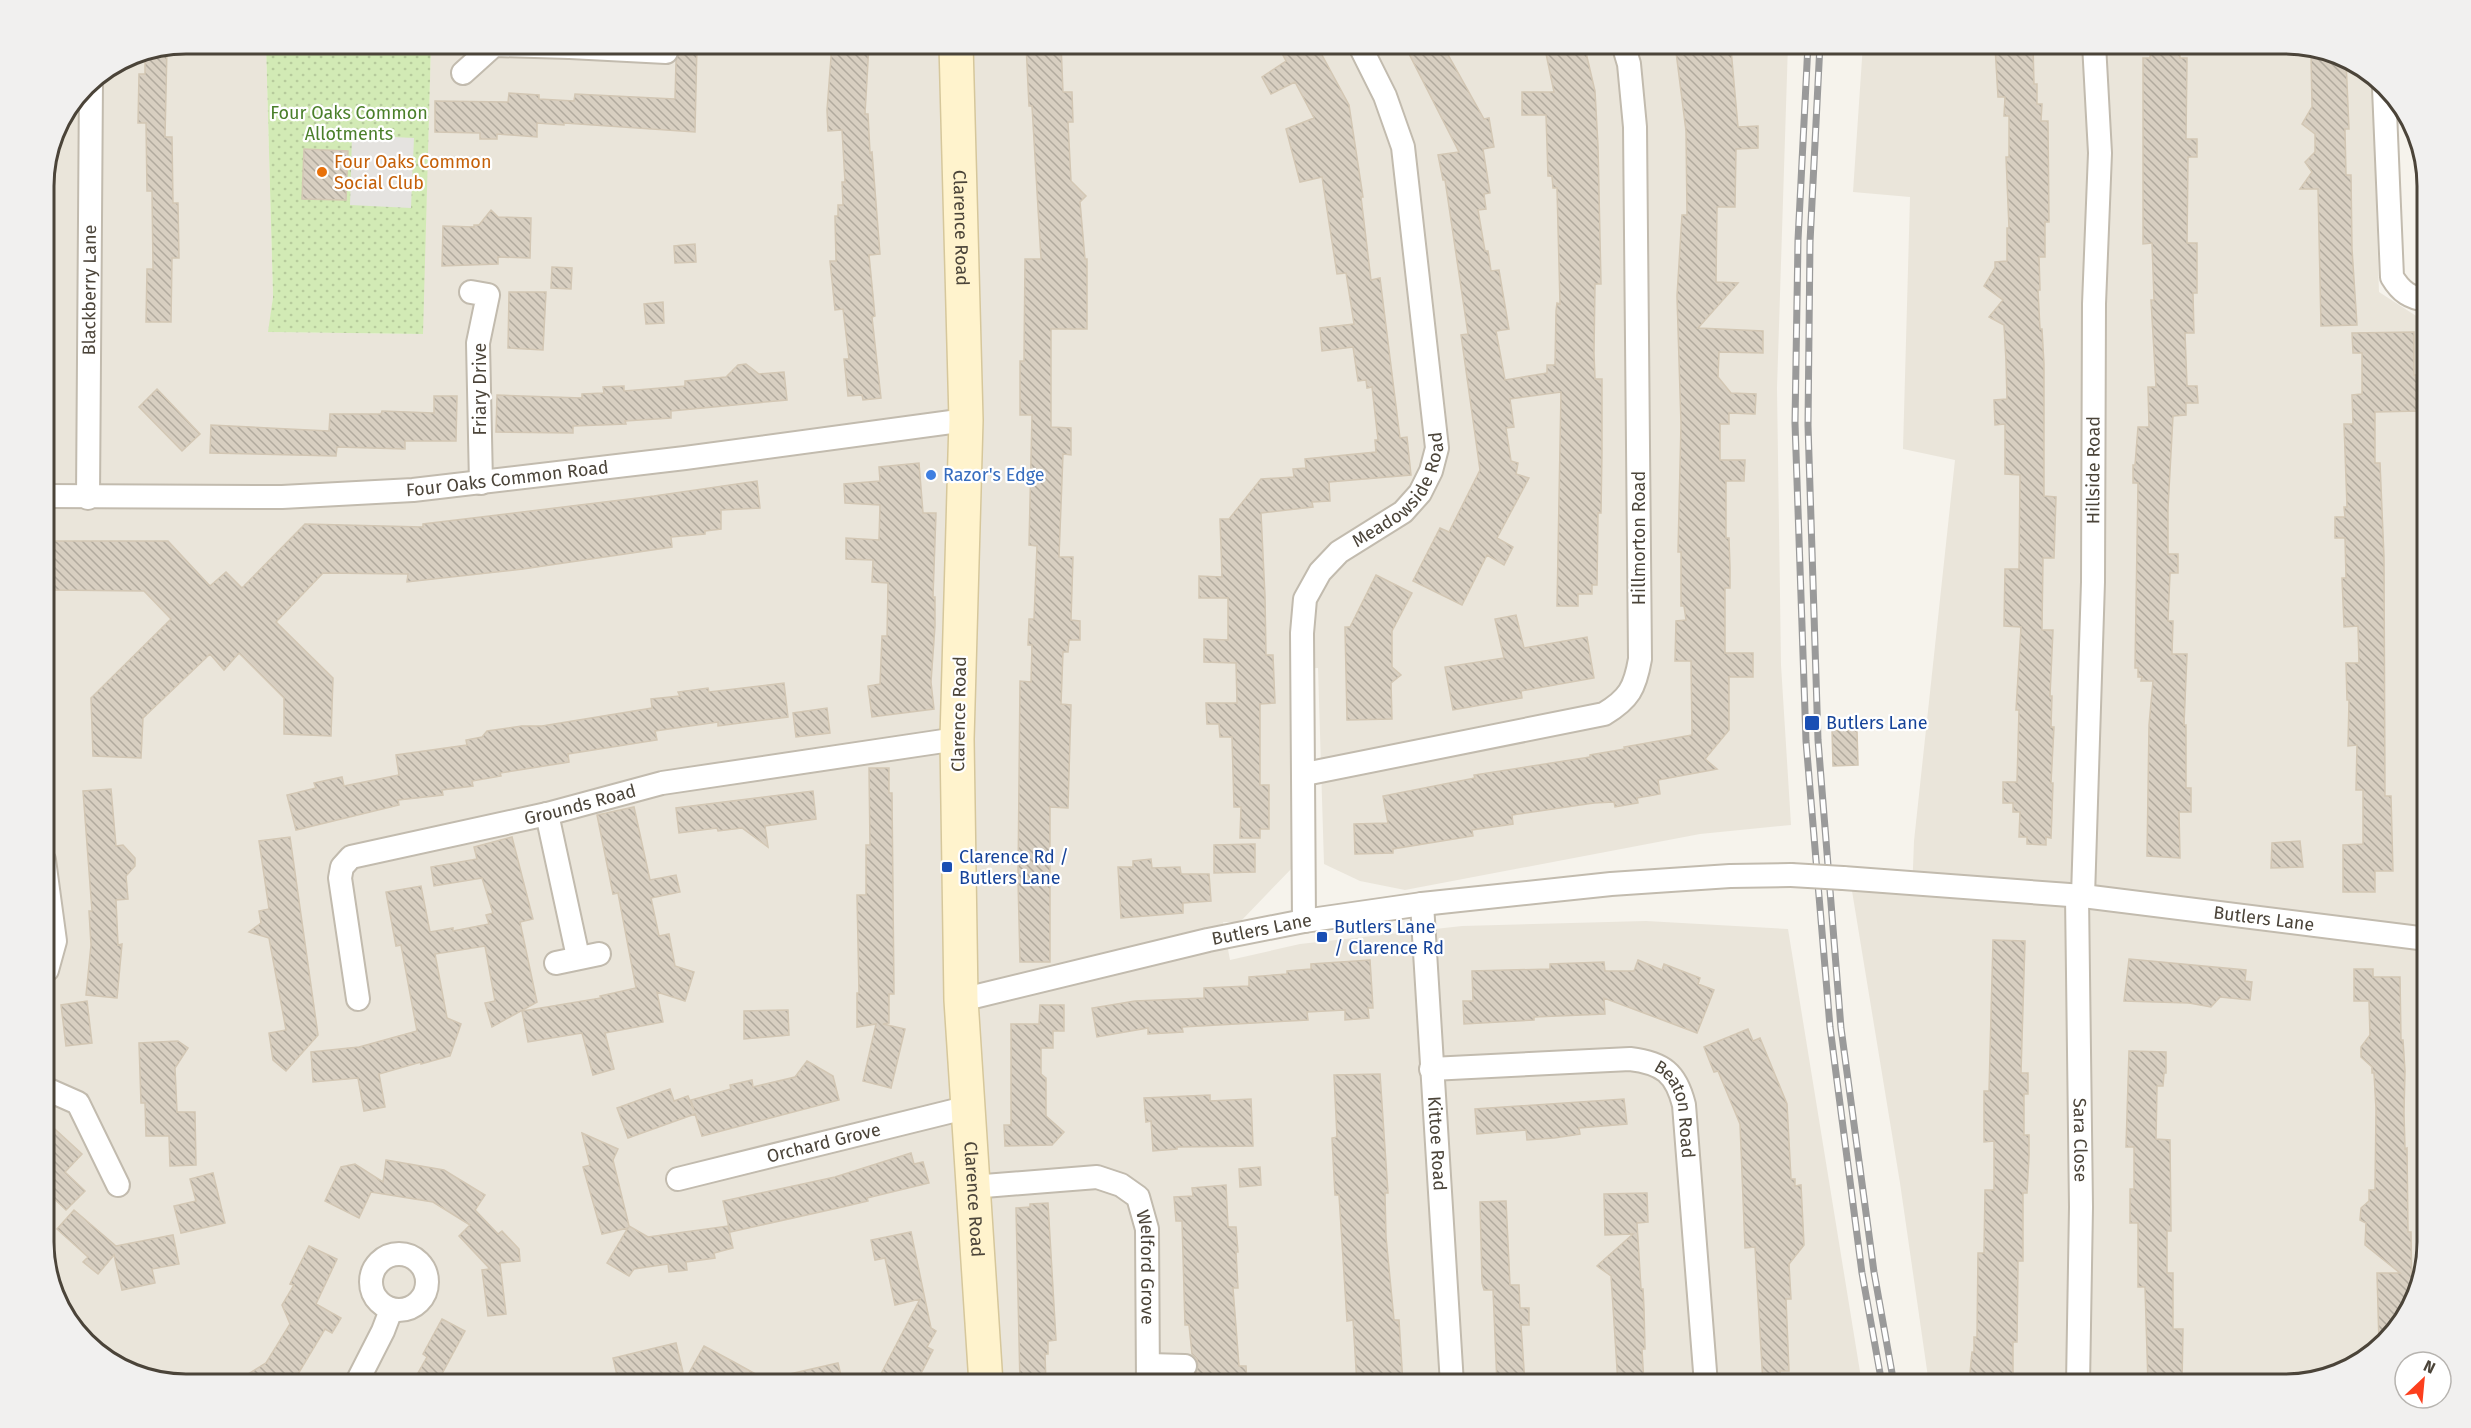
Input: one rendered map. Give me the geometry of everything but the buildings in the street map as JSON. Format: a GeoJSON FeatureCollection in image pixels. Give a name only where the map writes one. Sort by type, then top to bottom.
{"type":"FeatureCollection","features":[{"type":"Feature","properties":{"kind":"street"},"geometry":{"type":"LineString","coordinates":[[463,73],[483,54]]}},
{"type":"Feature","properties":{"kind":"street","name":"Clarence Road"},"geometry":{"type":"LineString","coordinates":[[956,54],[966,420],[957,739],[961,1000],[985,1374]]}},
{"type":"Feature","properties":{"kind":"street","name":"Meadowside Road"},"geometry":{"type":"LineString","coordinates":[[1304,921],[1305,774],[1302,633],[1305,599],[1320,572],[1339,552],[1403,512],[1419,493],[1431,471],[1437,448],[1403,147],[1385,96],[1364,54]]}},
{"type":"Feature","properties":{"kind":"street","name":"Hillmorton Road"},"geometry":{"type":"LineString","coordinates":[[1305,774],[1604,714],[1622,703],[1636,681],[1640,659],[1640,636],[1635,127],[1626,54]]}},
{"type":"Feature","properties":{"kind":"street","name":"Hillside Road"},"geometry":{"type":"LineString","coordinates":[[2080,896],[2093,582],[2094,304],[2100,153],[2095,54]]}},
{"type":"Feature","properties":{"kind":"street","name":"Blackberry Lane"},"geometry":{"type":"LineString","coordinates":[[87,498],[91,95]]}},
{"type":"Feature","properties":{"kind":"street"},"geometry":{"type":"LineString","coordinates":[[2384,100],[2392,277],[2399,290],[2417,298]]}},
{"type":"Feature","properties":{"kind":"street","name":"Friary Drive"},"geometry":{"type":"LineString","coordinates":[[481,483],[478,343],[488,293]]}},
{"type":"Feature","properties":{"kind":"street","name":"Four Oaks Common Road"},"geometry":{"type":"LineString","coordinates":[[54,496],[282,497],[413,490],[673,460],[966,420]]}},
{"type":"Feature","properties":{"kind":"street","name":"Grounds Road"},"geometry":{"type":"LineString","coordinates":[[359,999],[340,878],[342,867],[351,857],[547,814],[662,783],[957,739]]}},
{"type":"Feature","properties":{"kind":"street"},"geometry":{"type":"LineString","coordinates":[[547,814],[589,955],[556,963]]}},
{"type":"Feature","properties":{"kind":"street","name":"Butlers Lane"},"geometry":{"type":"LineString","coordinates":[[961,1000],[1208,940],[1304,921],[1422,904],[1622,884],[1730,876],[1791,875],[2080,896],[2417,938]]}},
{"type":"Feature","properties":{"kind":"street","name":"Sara Close"},"geometry":{"type":"LineString","coordinates":[[2078,1374],[2081,1208],[2080,896]]}},
{"type":"Feature","properties":{"kind":"street","name":"Kittoe Road"},"geometry":{"type":"LineString","coordinates":[[1422,904],[1451,1374]]}},
{"type":"Feature","properties":{"kind":"street","name":"Beaton Road"},"geometry":{"type":"LineString","coordinates":[[1431,1069],[1630,1059],[1657,1065],[1671,1074],[1680,1088],[1684,1105],[1705,1374]]}},
{"type":"Feature","properties":{"kind":"street"},"geometry":{"type":"LineString","coordinates":[[54,1092],[78,1103],[118,1185]]}},
{"type":"Feature","properties":{"kind":"street","name":"Orchard Grove"},"geometry":{"type":"LineString","coordinates":[[678,1179],[969,1107]]}},
{"type":"Feature","properties":{"kind":"street","name":"Welford Grove"},"geometry":{"type":"LineString","coordinates":[[972,1187],[1097,1177],[1120,1185],[1138,1197],[1147,1229],[1149,1374]]}},
{"type":"Feature","properties":{"kind":"street"},"geometry":{"type":"LineString","coordinates":[[362,1374],[391,1310]]}},
{"type":"Feature","properties":{"kind":"street","name":"Welford Grove"},"geometry":{"type":"LineString","coordinates":[[1153,1374],[1185,1366]]}},
{"type":"Feature","properties":{"kind":"shaded area"},"geometry":{"type":"Polygon","coordinates":[[[266,54],[273,297],[269,332],[422,334],[431,54],[1788,54],[1777,388],[1781,665],[1791,825],[1700,834],[1405,890],[1360,881],[1324,864],[1318,668],[1291,669],[1293,867],[1240,922],[1223,922],[1230,960],[1300,944],[1462,926],[1646,921],[1788,929],[1860,1374],[186,1374],[152,1370],[135,1364],[106,1347],[81,1322],[64,1293],[58,1276],[54,1251],[54,177],[58,152],[64,135],[81,106],[99,87],[135,64],[169,55],[266,54]]]}},
{"type":"Feature","properties":{"kind":"shaded area"},"geometry":{"type":"Polygon","coordinates":[[[1862,54],[2302,55],[2336,64],[2372,87],[2379,292],[2417,316],[2417,1242],[2413,1276],[2407,1293],[2390,1322],[2365,1347],[2336,1364],[2319,1370],[2285,1374],[1928,1374],[1900,1183],[1852,891],[1912,894],[1914,841],[1955,460],[1903,449],[1910,197],[1853,192],[1862,54]]]}},
{"type":"Feature","properties":{"kind":"shaded area"},"geometry":{"type":"Polygon","coordinates":[[[352,135],[414,138],[411,208],[350,205],[352,135]]]}},
{"type":"Feature","properties":{"kind":"green space","name":"Four Oaks Common Allotments"},"geometry":{"type":"Polygon","coordinates":[[[266,54],[431,54],[423,334],[268,332],[273,297],[266,54]]]}},
{"type":"Feature","properties":{"kind":"railway"},"geometry":{"type":"LineString","coordinates":[[1807,54],[1798,240],[1795,423],[1806,741],[1830,1027],[1862,1273],[1880,1374]]}},
{"type":"Feature","properties":{"kind":"railway"},"geometry":{"type":"LineString","coordinates":[[1819,54],[1810,242],[1808,425],[1818,740],[1841,1028],[1874,1272],[1892,1374]]}},
{"type":"Feature","properties":{"kind":"place","name":"Four Oaks Common Social Club"},"geometry":{"type":"Point","coordinates":[322,172]}},
{"type":"Feature","properties":{"kind":"place","name":"Razor's Edge"},"geometry":{"type":"Point","coordinates":[931,475]}},
{"type":"Feature","properties":{"kind":"place","name":"Butlers Lane"},"geometry":{"type":"Point","coordinates":[1812,723]}},
{"type":"Feature","properties":{"kind":"place","name":"Clarence Rd / Butlers Lane"},"geometry":{"type":"Point","coordinates":[947,867]}},
{"type":"Feature","properties":{"kind":"place","name":"Butlers Lane / Clarence Rd"},"geometry":{"type":"Point","coordinates":[1322,937]}}]}
